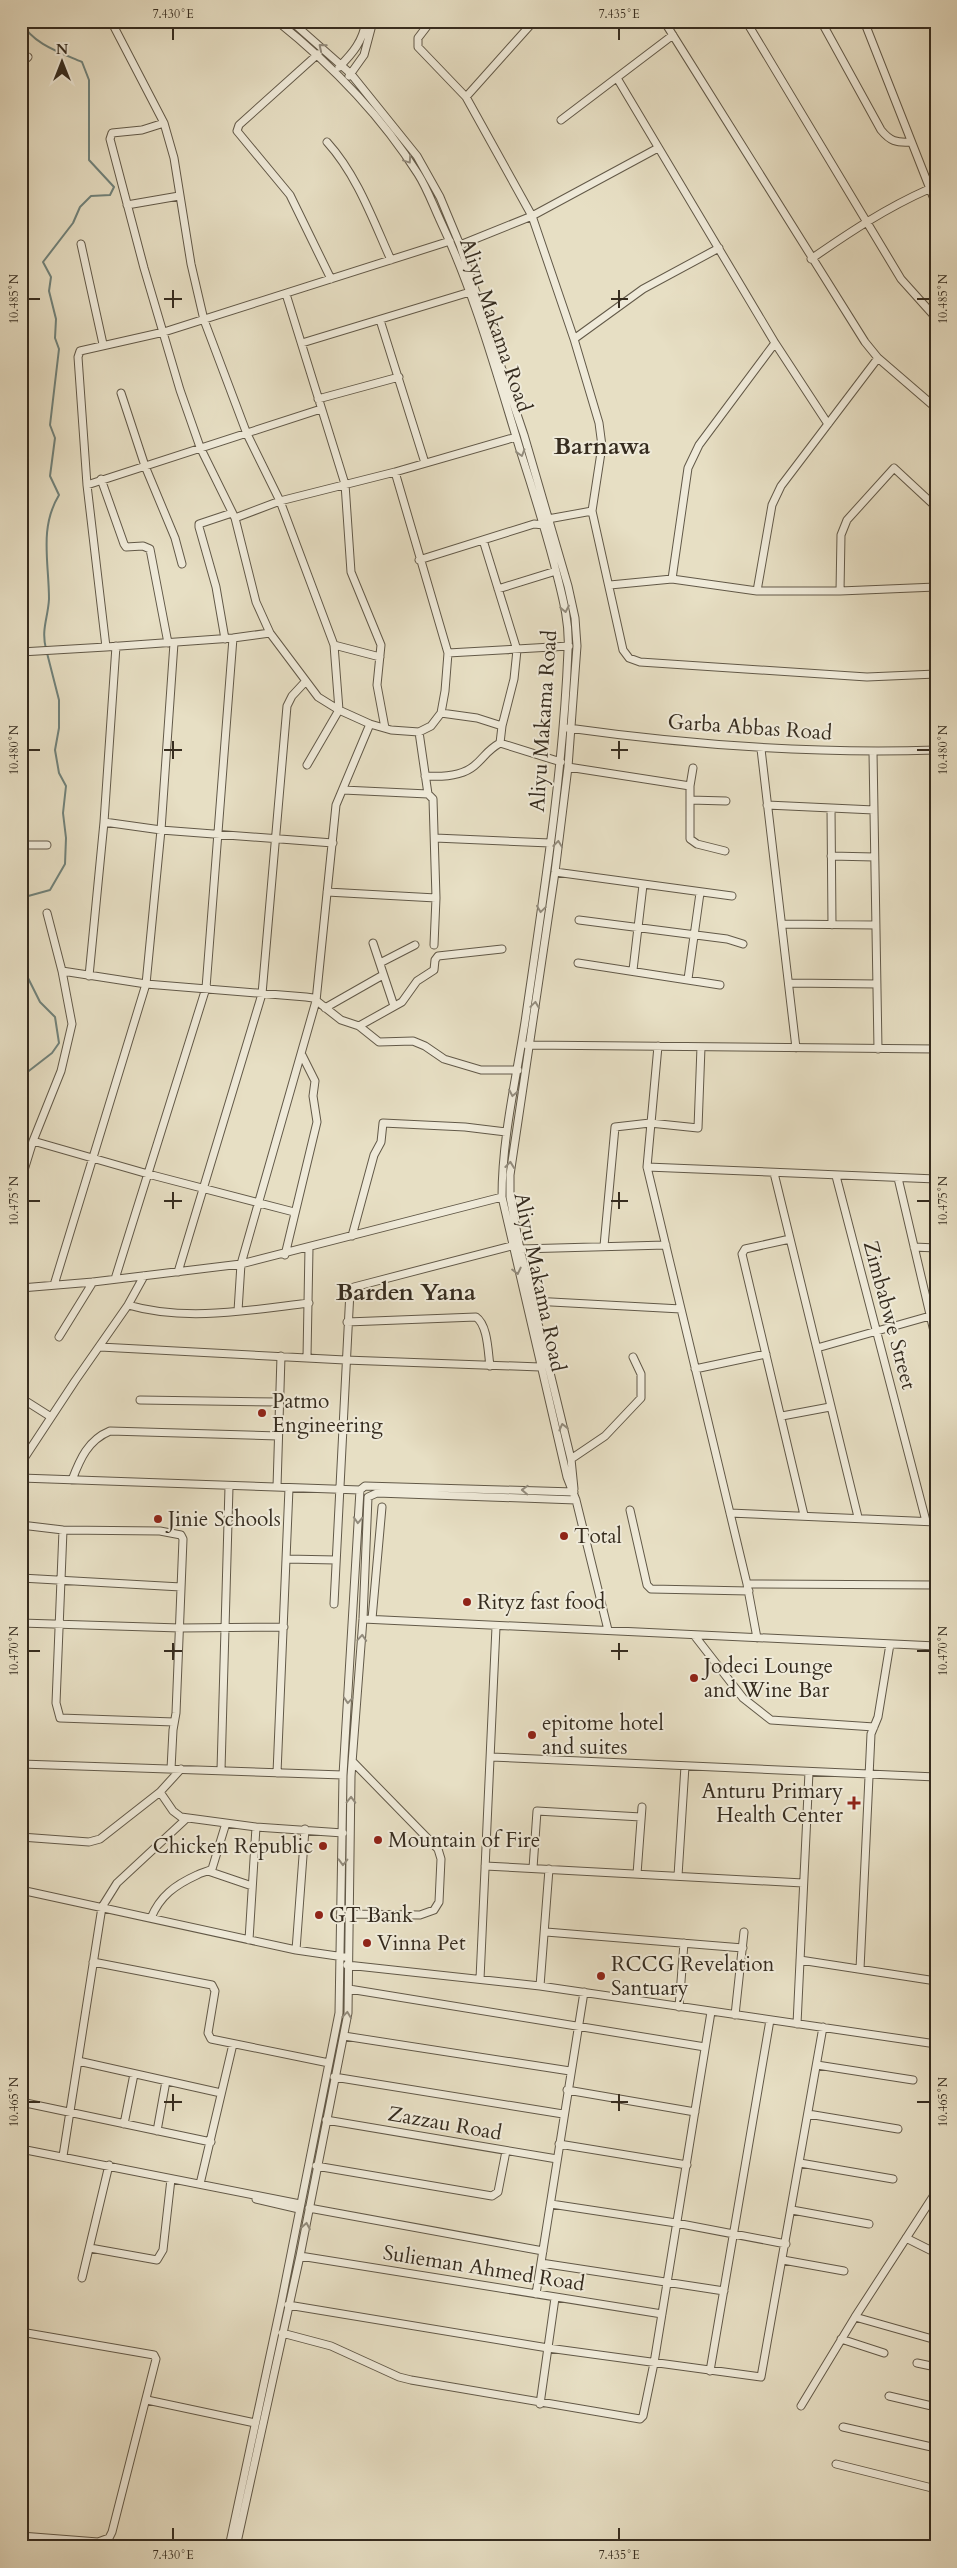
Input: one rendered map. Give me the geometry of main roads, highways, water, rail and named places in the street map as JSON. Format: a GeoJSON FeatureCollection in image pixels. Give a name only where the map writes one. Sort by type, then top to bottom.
{"type":"FeatureCollection","features":[{"type":"Feature","properties":{"kind":"waterway"},"geometry":{"type":"LineString","coordinates":[[21,22],[26,30],[40,42],[82,62],[89,80],[89,160],[114,187],[110,195],[91,196],[80,207],[73,223],[43,262],[51,277],[49,291],[56,319],[55,338],[59,349],[50,425],[55,438],[50,476],[59,495],[53,507],[47,533],[49,599],[44,629],[46,649]]}},
{"type":"Feature","properties":{"kind":"waterway"},"geometry":{"type":"LineString","coordinates":[[21,898],[50,890],[65,864],[66,838],[63,813],[66,786],[59,773],[55,750],[59,728],[59,700],[47,653]]}},
{"type":"Feature","properties":{"kind":"waterway"},"geometry":{"type":"LineString","coordinates":[[21,973],[28,978],[40,1002],[55,1017],[59,1043],[52,1053],[21,1077]]}},
{"type":"Feature","properties":{"kind":"place","name":"Patmo Engineering"},"geometry":{"type":"Point","coordinates":[262,1413]}},
{"type":"Feature","properties":{"kind":"place","name":"Jinie Schools"},"geometry":{"type":"Point","coordinates":[158,1519]}},
{"type":"Feature","properties":{"kind":"place","name":"Total"},"geometry":{"type":"Point","coordinates":[564,1536]}},
{"type":"Feature","properties":{"kind":"place","name":"Rityz fast food"},"geometry":{"type":"Point","coordinates":[467,1602]}},
{"type":"Feature","properties":{"kind":"place","name":"Jodeci Lounge and Wine Bar"},"geometry":{"type":"Point","coordinates":[694,1678]}},
{"type":"Feature","properties":{"kind":"place","name":"epitome hotel and suites"},"geometry":{"type":"Point","coordinates":[532,1735]}},
{"type":"Feature","properties":{"kind":"place","name":"Anturu Primary Health Center"},"geometry":{"type":"Point","coordinates":[854,1803]}},
{"type":"Feature","properties":{"kind":"place","name":"Mountain of Fire"},"geometry":{"type":"Point","coordinates":[378,1840]}},
{"type":"Feature","properties":{"kind":"place","name":"Chicken Republic"},"geometry":{"type":"Point","coordinates":[323,1846]}},
{"type":"Feature","properties":{"kind":"place","name":"GT Bank"},"geometry":{"type":"Point","coordinates":[319,1915]}},
{"type":"Feature","properties":{"kind":"place","name":"Vinna Pet"},"geometry":{"type":"Point","coordinates":[367,1943]}},
{"type":"Feature","properties":{"kind":"place","name":"RCCG Revelation Santuary"},"geometry":{"type":"Point","coordinates":[601,1976]}},
{"type":"Feature","properties":{"kind":"district","name":"Barnawa"},"geometry":{"type":"Point","coordinates":[602,446]}},
{"type":"Feature","properties":{"kind":"district","name":"Barden Yana"},"geometry":{"type":"Point","coordinates":[406,1292]}}]}
